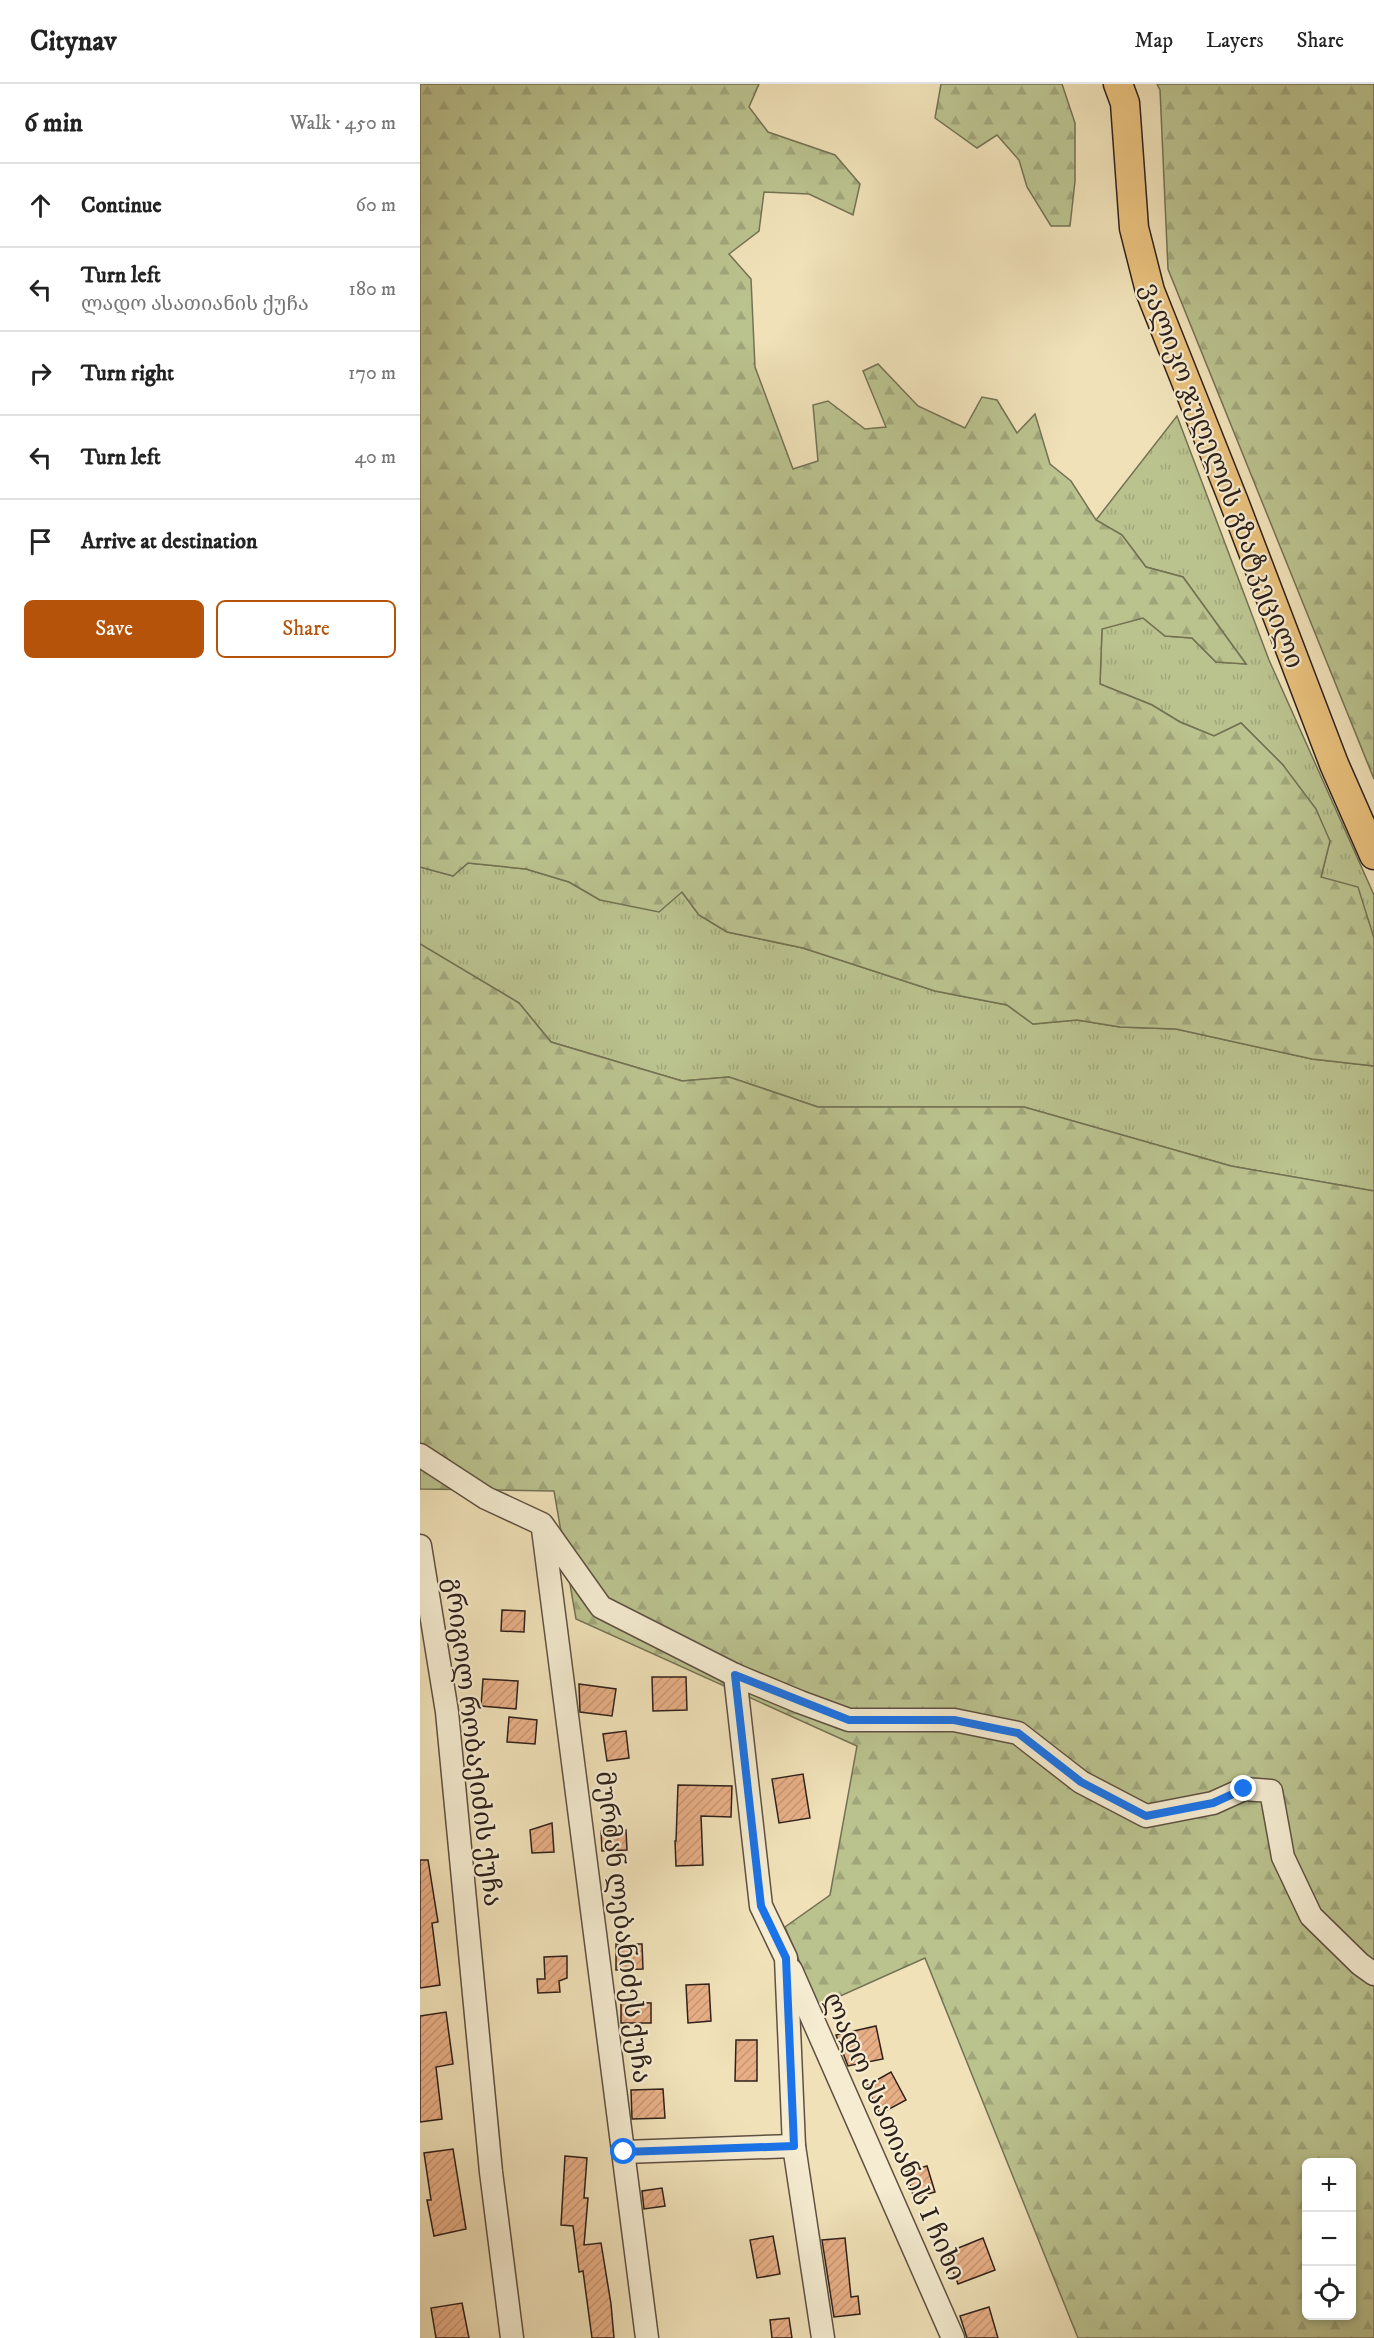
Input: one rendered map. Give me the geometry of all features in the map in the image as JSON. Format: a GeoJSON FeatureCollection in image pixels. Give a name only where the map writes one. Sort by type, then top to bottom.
{"type":"FeatureCollection","features":[{"type":"Feature","properties":{"kind":"main road","name":"ვალიკო ჯუღელის გზატკეცილი"},"geometry":{"type":"LineString","coordinates":[[1118,84],[1125,103],[1134,228],[1150,291],[1334,764],[1374,855]]}},
{"type":"Feature","properties":{"kind":"street"},"geometry":{"type":"LineString","coordinates":[[420,1455],[486,1498],[542,1524],[601,1607],[735,1675],[849,1720],[954,1720],[1018,1733],[1081,1782],[1146,1816],[1213,1803],[1244,1789],[1271,1791],[1283,1857],[1311,1916],[1374,1974]]}},
{"type":"Feature","properties":{"kind":"street","name":"მურმან ლებანიძეს ქუჩა"},"geometry":{"type":"LineString","coordinates":[[542,1524],[647,2338]]}},
{"type":"Feature","properties":{"kind":"street","name":"გრიგოლ რობაქიძის ქუჩა"},"geometry":{"type":"LineString","coordinates":[[420,1546],[447,1712],[491,2172],[512,2338]]}},
{"type":"Feature","properties":{"kind":"street","name":"ლადო ასათიანის I ჩიხი"},"geometry":{"type":"LineString","coordinates":[[735,1675],[761,1906],[953,2338]]}},
{"type":"Feature","properties":{"kind":"street"},"geometry":{"type":"LineString","coordinates":[[786,1958],[794,2146],[824,2338]]}},
{"type":"Feature","properties":{"kind":"street"},"geometry":{"type":"LineString","coordinates":[[624,2152],[794,2146]]}},
{"type":"Feature","properties":{"kind":"green space"},"geometry":{"type":"Polygon","coordinates":[[[420,84],[759,84],[749,107],[768,132],[835,155],[860,184],[853,215],[809,194],[764,192],[759,231],[729,254],[751,279],[755,367],[793,469],[818,461],[813,405],[828,401],[865,429],[886,427],[863,371],[878,364],[918,406],[965,428],[982,397],[997,400],[1017,433],[1035,414],[1050,464],[1071,481],[1096,520],[1122,535],[1146,567],[1183,577],[1246,664],[1216,662],[1192,638],[1165,636],[1143,618],[1102,629],[1100,684],[1152,705],[1180,722],[1214,736],[1241,723],[1283,765],[1316,809],[1330,841],[1321,877],[1358,887],[1374,938],[1374,1066],[1312,1059],[1176,1029],[1120,1027],[1077,1020],[1033,1024],[1007,1005],[935,991],[803,948],[727,932],[699,915],[682,892],[659,912],[600,900],[569,882],[526,869],[468,863],[453,876],[420,867],[420,84]]]}},
{"type":"Feature","properties":{"kind":"green space"},"geometry":{"type":"Polygon","coordinates":[[[941,84],[1062,84],[1075,123],[1075,181],[1070,226],[1051,226],[1027,187],[1019,160],[997,135],[977,148],[935,118],[941,84]]]}},
{"type":"Feature","properties":{"kind":"green space"},"geometry":{"type":"Polygon","coordinates":[[[1157,84],[1374,84],[1374,779],[1168,269],[1160,90],[1157,84]]]}},
{"type":"Feature","properties":{"kind":"green space"},"geometry":{"type":"Polygon","coordinates":[[[1177,416],[1269,660],[1374,895],[1374,938],[1370,930],[1321,877],[1330,841],[1283,765],[1241,723],[1214,736],[1180,722],[1152,705],[1100,684],[1102,628],[1143,618],[1165,636],[1192,638],[1216,662],[1246,664],[1183,577],[1146,567],[1122,535],[1096,520],[1177,416]]]}},
{"type":"Feature","properties":{"kind":"green space"},"geometry":{"type":"Polygon","coordinates":[[[468,863],[526,869],[569,882],[600,900],[682,892],[699,915],[727,932],[803,948],[935,991],[1007,1005],[1033,1024],[1077,1020],[1120,1027],[1176,1029],[1312,1059],[1374,1066],[1374,1191],[1231,1166],[1024,1107],[818,1107],[729,1077],[682,1081],[551,1042],[519,1003],[420,944],[420,867],[453,876],[468,863]]]}},
{"type":"Feature","properties":{"kind":"green space"},"geometry":{"type":"Polygon","coordinates":[[[420,944],[519,1003],[551,1042],[682,1081],[729,1077],[818,1107],[1024,1107],[1231,1166],[1374,1191],[1374,2338],[1078,2338],[925,1958],[818,2006],[785,1927],[830,1895],[857,1746],[576,1619],[554,1491],[420,1489],[420,944]]]}},
{"type":"Feature","properties":{"kind":"building"},"geometry":{"type":"Polygon","coordinates":[[[502,1610],[525,1611],[524,1632],[501,1631],[502,1610]]]}},
{"type":"Feature","properties":{"kind":"building"},"geometry":{"type":"Polygon","coordinates":[[[652,1677],[686,1677],[687,1710],[653,1711],[652,1677]]]}},
{"type":"Feature","properties":{"kind":"building"},"geometry":{"type":"Polygon","coordinates":[[[483,1679],[518,1681],[516,1709],[481,1706],[483,1679]]]}},
{"type":"Feature","properties":{"kind":"building"},"geometry":{"type":"Polygon","coordinates":[[[579,1684],[616,1689],[612,1716],[580,1712],[579,1684]]]}},
{"type":"Feature","properties":{"kind":"building"},"geometry":{"type":"Polygon","coordinates":[[[509,1717],[537,1720],[535,1744],[507,1742],[509,1717]]]}},
{"type":"Feature","properties":{"kind":"building"},"geometry":{"type":"Polygon","coordinates":[[[626,1731],[629,1758],[607,1761],[603,1734],[626,1731]]]}},
{"type":"Feature","properties":{"kind":"building"},"geometry":{"type":"Polygon","coordinates":[[[803,1774],[810,1818],[779,1823],[772,1779],[803,1774]]]}},
{"type":"Feature","properties":{"kind":"building"},"geometry":{"type":"Polygon","coordinates":[[[678,1785],[732,1786],[731,1817],[701,1816],[703,1865],[676,1866],[678,1785]]]}},
{"type":"Feature","properties":{"kind":"building"},"geometry":{"type":"Polygon","coordinates":[[[552,1823],[554,1852],[532,1853],[530,1830],[552,1823]]]}},
{"type":"Feature","properties":{"kind":"building"},"geometry":{"type":"Polygon","coordinates":[[[626,1830],[627,1850],[602,1851],[601,1831],[626,1830]]]}},
{"type":"Feature","properties":{"kind":"building"},"geometry":{"type":"Polygon","coordinates":[[[420,1860],[428,1860],[438,1922],[432,1923],[440,1985],[420,1988],[420,1860]]]}},
{"type":"Feature","properties":{"kind":"building"},"geometry":{"type":"Polygon","coordinates":[[[616,1944],[642,1944],[643,1969],[616,1970],[616,1944]]]}},
{"type":"Feature","properties":{"kind":"building"},"geometry":{"type":"Polygon","coordinates":[[[567,1956],[567,1978],[559,1981],[560,1992],[538,1993],[537,1979],[545,1979],[544,1957],[567,1956]]]}},
{"type":"Feature","properties":{"kind":"building"},"geometry":{"type":"Polygon","coordinates":[[[709,1984],[711,2021],[688,2023],[686,1985],[709,1984]]]}},
{"type":"Feature","properties":{"kind":"building"},"geometry":{"type":"Polygon","coordinates":[[[621,2002],[651,2003],[651,2023],[621,2023],[621,2002]]]}},
{"type":"Feature","properties":{"kind":"building"},"geometry":{"type":"Polygon","coordinates":[[[446,2012],[453,2064],[436,2067],[442,2119],[420,2122],[420,2016],[446,2012]]]}},
{"type":"Feature","properties":{"kind":"building"},"geometry":{"type":"Polygon","coordinates":[[[876,2026],[883,2059],[848,2066],[836,2035],[876,2026]]]}},
{"type":"Feature","properties":{"kind":"building"},"geometry":{"type":"Polygon","coordinates":[[[736,2040],[757,2040],[757,2081],[735,2081],[736,2040]]]}},
{"type":"Feature","properties":{"kind":"building"},"geometry":{"type":"Polygon","coordinates":[[[891,2072],[906,2100],[880,2114],[866,2086],[891,2072]]]}},
{"type":"Feature","properties":{"kind":"building"},"geometry":{"type":"Polygon","coordinates":[[[663,2089],[665,2118],[632,2119],[631,2090],[663,2089]]]}},
{"type":"Feature","properties":{"kind":"building"},"geometry":{"type":"Polygon","coordinates":[[[453,2149],[466,2229],[434,2236],[427,2200],[431,2200],[424,2153],[453,2149]]]}},
{"type":"Feature","properties":{"kind":"building"},"geometry":{"type":"Polygon","coordinates":[[[565,2156],[587,2158],[584,2198],[588,2198],[584,2245],[601,2243],[614,2338],[592,2338],[583,2271],[579,2272],[573,2226],[561,2225],[565,2156]]]}},
{"type":"Feature","properties":{"kind":"building"},"geometry":{"type":"Polygon","coordinates":[[[927,2166],[935,2192],[914,2198],[906,2172],[927,2166]]]}},
{"type":"Feature","properties":{"kind":"building"},"geometry":{"type":"Polygon","coordinates":[[[662,2188],[665,2206],[644,2209],[642,2191],[662,2188]]]}},
{"type":"Feature","properties":{"kind":"building"},"geometry":{"type":"Polygon","coordinates":[[[773,2236],[780,2274],[757,2278],[750,2240],[773,2236]]]}},
{"type":"Feature","properties":{"kind":"building"},"geometry":{"type":"Polygon","coordinates":[[[845,2238],[851,2297],[858,2296],[860,2314],[834,2317],[822,2240],[845,2238]]]}},
{"type":"Feature","properties":{"kind":"building"},"geometry":{"type":"Polygon","coordinates":[[[983,2238],[995,2270],[958,2284],[946,2253],[983,2238]]]}},
{"type":"Feature","properties":{"kind":"building"},"geometry":{"type":"Polygon","coordinates":[[[462,2303],[469,2338],[436,2338],[431,2308],[462,2303]]]}},
{"type":"Feature","properties":{"kind":"building"},"geometry":{"type":"Polygon","coordinates":[[[989,2307],[998,2338],[967,2338],[960,2316],[989,2307]]]}},
{"type":"Feature","properties":{"kind":"building"},"geometry":{"type":"Polygon","coordinates":[[[789,2318],[792,2338],[772,2338],[770,2320],[789,2318]]]}},
{"type":"Feature","properties":{"kind":"route"},"geometry":{"type":"LineString","coordinates":[[624,2152],[794,2146],[786,1958],[761,1906],[735,1675],[849,1720],[954,1720],[1018,1733],[1081,1782],[1146,1816],[1213,1803],[1244,1789]]}}]}
